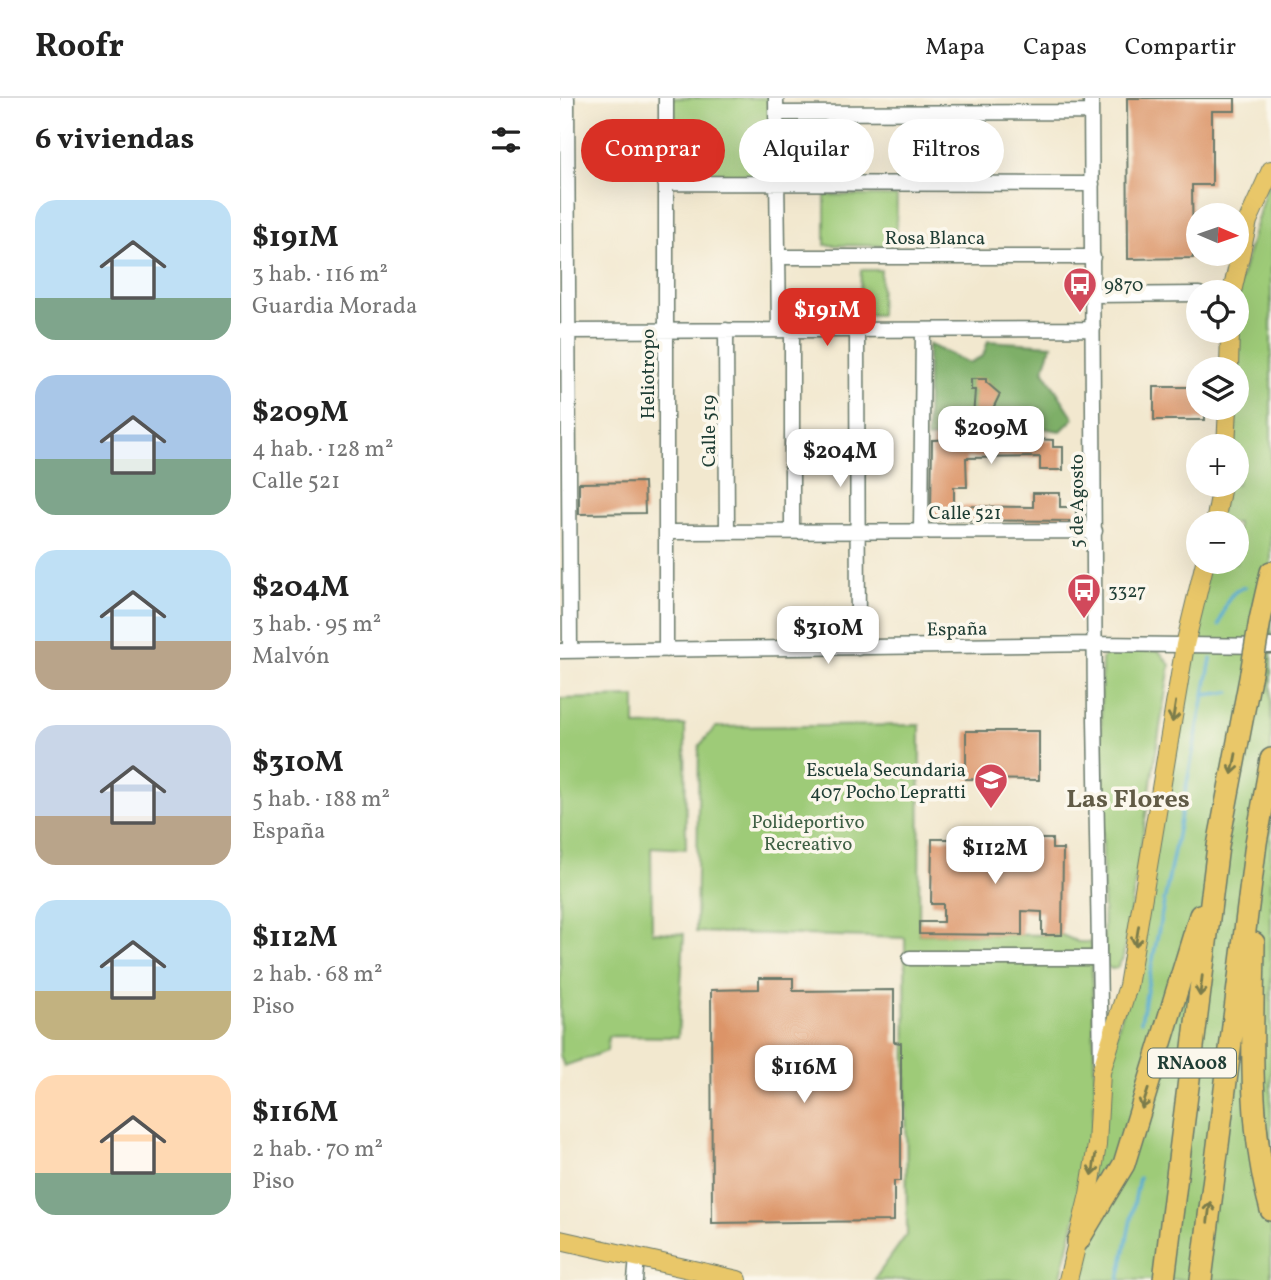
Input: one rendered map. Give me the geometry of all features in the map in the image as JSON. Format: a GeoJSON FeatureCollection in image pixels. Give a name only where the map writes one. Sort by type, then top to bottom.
{"type":"FeatureCollection","features":[{"type":"Feature","properties":{"kind":"highway","name":"RNA008"},"geometry":{"type":"LineString","coordinates":[[1164,1280],[1219,846],[1271,572]]}},
{"type":"Feature","properties":{"kind":"highway","name":"RNA008"},"geometry":{"type":"LineString","coordinates":[[1201,1280],[1256,843],[1271,759]]}},
{"type":"Feature","properties":{"kind":"highway"},"geometry":{"type":"LineString","coordinates":[[1256,843],[1255,1122],[1259,1167],[1271,1210]]}},
{"type":"Feature","properties":{"kind":"highway"},"geometry":{"type":"LineString","coordinates":[[1078,1241],[1124,1164],[1184,973],[1219,846]]}},
{"type":"Feature","properties":{"kind":"main road"},"geometry":{"type":"LineString","coordinates":[[1235,280],[1248,221],[1271,170]]}},
{"type":"Feature","properties":{"kind":"main road"},"geometry":{"type":"LineString","coordinates":[[1068,1280],[1097,1146],[1101,1072],[1128,985],[1185,645],[1202,574]]}},
{"type":"Feature","properties":{"kind":"main road"},"geometry":{"type":"LineString","coordinates":[[560,1240],[738,1280]]}},
{"type":"Feature","properties":{"kind":"street"},"geometry":{"type":"LineString","coordinates":[[565,651],[564,331],[567,98]]}},
{"type":"Feature","properties":{"kind":"street","name":"Heliotropo"},"geometry":{"type":"LineString","coordinates":[[666,98],[666,650]]}},
{"type":"Feature","properties":{"kind":"street"},"geometry":{"type":"LineString","coordinates":[[792,531],[785,330],[778,257],[776,105],[1091,105]]}},
{"type":"Feature","properties":{"kind":"street","name":"5 de Agosto"},"geometry":{"type":"LineString","coordinates":[[1091,105],[1101,1072]]}},
{"type":"Feature","properties":{"kind":"street"},"geometry":{"type":"LineString","coordinates":[[665,183],[1092,184]]}},
{"type":"Feature","properties":{"kind":"street","name":"Rosa Blanca"},"geometry":{"type":"LineString","coordinates":[[778,257],[1093,257]]}},
{"type":"Feature","properties":{"kind":"street"},"geometry":{"type":"LineString","coordinates":[[1093,295],[1186,294]]}},
{"type":"Feature","properties":{"kind":"street"},"geometry":{"type":"LineString","coordinates":[[564,331],[1093,329]]}},
{"type":"Feature","properties":{"kind":"street","name":"Calle 519"},"geometry":{"type":"LineString","coordinates":[[726,330],[727,531]]}},
{"type":"Feature","properties":{"kind":"street"},"geometry":{"type":"LineString","coordinates":[[857,330],[858,648]]}},
{"type":"Feature","properties":{"kind":"street"},"geometry":{"type":"LineString","coordinates":[[921,531],[923,330]]}},
{"type":"Feature","properties":{"kind":"street","name":"Calle 521"},"geometry":{"type":"LineString","coordinates":[[666,531],[1095,531]]}},
{"type":"Feature","properties":{"kind":"street","name":"España"},"geometry":{"type":"LineString","coordinates":[[565,651],[1095,644],[1271,646]]}},
{"type":"Feature","properties":{"kind":"street"},"geometry":{"type":"LineString","coordinates":[[910,958],[1099,958]]}},
{"type":"Feature","properties":{"kind":"street"},"geometry":{"type":"LineString","coordinates":[[635,1280],[637,1258]]}},
{"type":"Feature","properties":{"kind":"green space"},"geometry":{"type":"Polygon","coordinates":[[[671,98],[772,98],[772,119],[739,119],[739,178],[725,178],[725,119],[671,119],[671,98]]]}},
{"type":"Feature","properties":{"kind":"green space"},"geometry":{"type":"Polygon","coordinates":[[[1271,170],[1271,1280],[1068,1280],[1100,1106],[1128,985],[1203,574],[1249,574],[1249,511],[1217,511],[1220,497],[1249,497],[1249,434],[1227,434],[1227,420],[1249,420],[1249,357],[1237,357],[1237,343],[1249,343],[1249,280],[1240,280],[1244,266],[1250,266],[1250,245],[1271,170]]]}},
{"type":"Feature","properties":{"kind":"green space"},"geometry":{"type":"Polygon","coordinates":[[[825,195],[897,196],[896,246],[825,245],[825,195]]]}},
{"type":"Feature","properties":{"kind":"green space"},"geometry":{"type":"Polygon","coordinates":[[[861,270],[881,270],[880,315],[859,314],[861,270]]]}},
{"type":"Feature","properties":{"kind":"green space"},"geometry":{"type":"Polygon","coordinates":[[[988,341],[1052,345],[1043,370],[1074,418],[1061,431],[1006,420],[985,420],[970,414],[958,416],[958,435],[927,439],[928,344],[969,363],[983,356],[988,341]]]}},
{"type":"Feature","properties":{"kind":"green space"},"geometry":{"type":"Polygon","coordinates":[[[1108,651],[1159,651],[1170,665],[1123,958],[1117,968],[1111,969],[1104,964],[1101,700],[1102,659],[1108,651]]]}},
{"type":"Feature","properties":{"kind":"green space"},"geometry":{"type":"Polygon","coordinates":[[[635,697],[635,726],[685,725],[686,849],[651,847],[652,932],[684,934],[678,1037],[608,1036],[607,1051],[564,1066],[560,1055],[560,699],[635,697]]]}},
{"type":"Feature","properties":{"kind":"green space","name":"Polideportivo Recreativo"},"geometry":{"type":"Polygon","coordinates":[[[920,725],[919,934],[1062,935],[1078,942],[1091,942],[1095,1088],[1089,1163],[1060,1280],[874,1280],[907,1234],[905,938],[696,932],[699,746],[716,727],[920,725]]]}},
{"type":"Feature","properties":{"kind":"building"},"geometry":{"type":"Polygon","coordinates":[[[1127,98],[1235,98],[1235,111],[1212,111],[1212,185],[1192,185],[1192,203],[1186,203],[1186,258],[1128,259],[1127,98]]]}},
{"type":"Feature","properties":{"kind":"building"},"geometry":{"type":"Polygon","coordinates":[[[971,379],[986,379],[1000,394],[985,425],[1015,425],[1015,438],[1053,440],[1053,447],[1063,447],[1063,470],[1040,470],[1040,457],[966,458],[967,487],[954,487],[954,506],[1033,507],[1033,493],[1060,493],[1060,507],[1076,507],[1076,521],[938,520],[931,514],[932,440],[961,439],[961,417],[973,417],[975,390],[971,390],[971,379]]]}},
{"type":"Feature","properties":{"kind":"building"},"geometry":{"type":"Polygon","coordinates":[[[1154,387],[1186,387],[1186,420],[1154,420],[1154,387]]]}},
{"type":"Feature","properties":{"kind":"building"},"geometry":{"type":"Polygon","coordinates":[[[644,482],[645,513],[579,514],[579,483],[644,482]]]}},
{"type":"Feature","properties":{"kind":"building"},"geometry":{"type":"Polygon","coordinates":[[[966,731],[1039,731],[1039,780],[966,779],[966,731]]]}},
{"type":"Feature","properties":{"kind":"building"},"geometry":{"type":"Polygon","coordinates":[[[932,839],[1052,839],[1052,849],[1063,849],[1062,935],[1042,935],[1042,912],[1022,911],[1022,935],[919,934],[919,922],[943,922],[943,904],[931,904],[932,839]]]}},
{"type":"Feature","properties":{"kind":"building"},"geometry":{"type":"Polygon","coordinates":[[[759,978],[793,978],[793,991],[894,990],[894,1042],[901,1043],[901,1181],[894,1181],[894,1221],[712,1223],[711,990],[759,989],[759,978]]]}},
{"type":"Feature","properties":{"kind":"waterway"},"geometry":{"type":"LineString","coordinates":[[1219,625],[1230,597],[1245,587]]}},
{"type":"Feature","properties":{"kind":"waterway"},"geometry":{"type":"LineString","coordinates":[[1141,1021],[1211,659]]}},
{"type":"Feature","properties":{"kind":"waterway"},"geometry":{"type":"LineString","coordinates":[[1205,695],[1230,692]]}},
{"type":"Feature","properties":{"kind":"waterway"},"geometry":{"type":"LineString","coordinates":[[1119,1280],[1139,1178]]}},
{"type":"Feature","properties":{"kind":"place","name":"9870"},"geometry":{"type":"Point","coordinates":[1080,314]}},
{"type":"Feature","properties":{"kind":"place","name":"3327"},"geometry":{"type":"Point","coordinates":[1084,620]}},
{"type":"Feature","properties":{"kind":"place","name":"Escuela Secundaria 407 Pocho Lepratti"},"geometry":{"type":"Point","coordinates":[991,810]}},
{"type":"Feature","properties":{"kind":"district","name":"Las Flores"},"geometry":{"type":"Point","coordinates":[1128,798]}}]}
